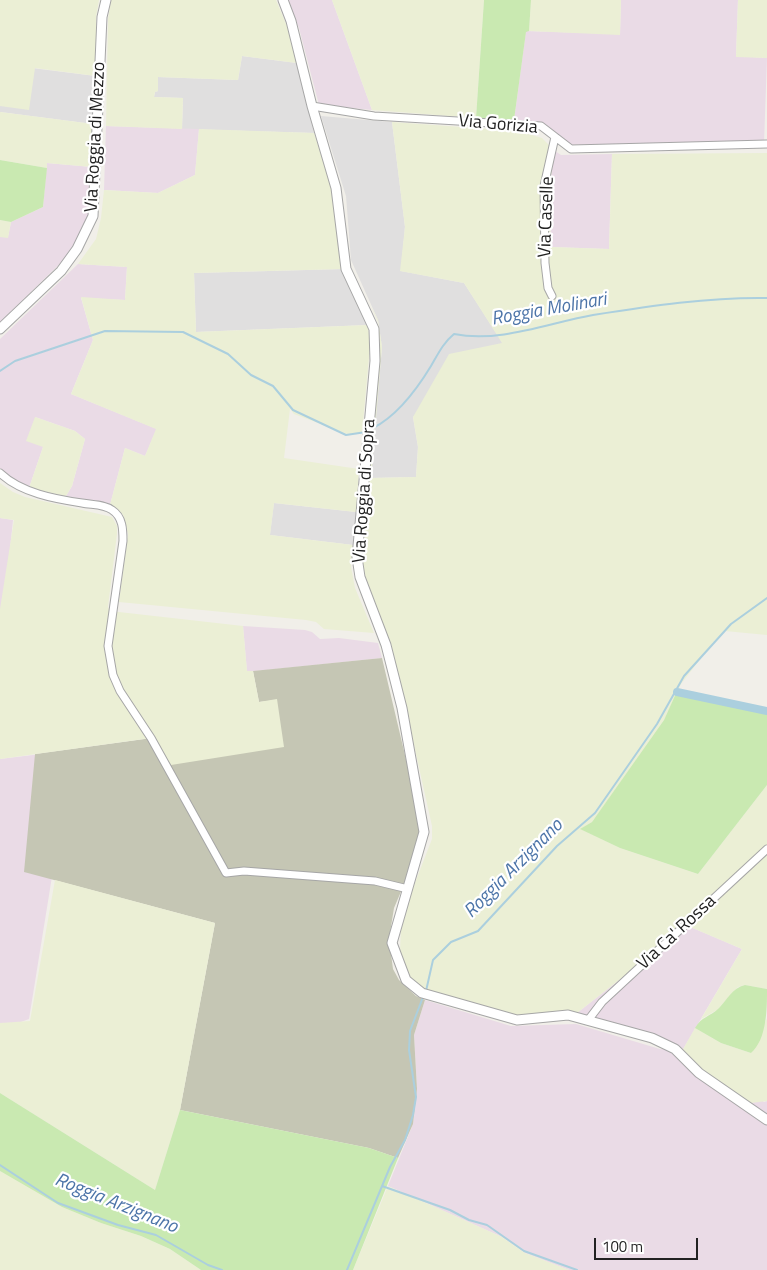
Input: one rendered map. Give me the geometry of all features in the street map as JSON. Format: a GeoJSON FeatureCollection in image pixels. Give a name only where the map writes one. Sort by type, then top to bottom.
{"type":"FeatureCollection","features":[{"type":"Feature","properties":{"kind":"street","name":"Via Roggia di Mezzo"},"geometry":{"type":"LineString","coordinates":[[0,329],[61,271],[77,249],[93,216],[102,17],[106,0]]}},
{"type":"Feature","properties":{"kind":"street","name":"Via Roggia di Sopra"},"geometry":{"type":"LineString","coordinates":[[282,0],[291,21],[312,106],[336,188],[346,269],[374,329],[375,361],[357,557],[360,578],[386,646],[402,708],[424,832],[392,942],[406,980],[422,993],[516,1020],[568,1015],[589,1019]]}},
{"type":"Feature","properties":{"kind":"street","name":"Via Gorizia"},"geometry":{"type":"LineString","coordinates":[[312,106],[374,116],[541,126],[570,149],[767,144]]}},
{"type":"Feature","properties":{"kind":"street","name":"Via Caselle"},"geometry":{"type":"LineString","coordinates":[[552,296],[548,288],[545,263],[544,186],[555,137]]}},
{"type":"Feature","properties":{"kind":"street"},"geometry":{"type":"LineString","coordinates":[[0,473],[18,487],[77,502],[106,507],[118,516],[123,526],[123,541],[108,646],[113,675],[120,691],[151,738],[226,873],[244,871],[374,881],[408,889]]}},
{"type":"Feature","properties":{"kind":"street","name":"Via Ca' Rossa"},"geometry":{"type":"LineString","coordinates":[[589,1019],[602,1002],[767,849]]}},
{"type":"Feature","properties":{"kind":"street"},"geometry":{"type":"LineString","coordinates":[[589,1019],[652,1038],[674,1049],[700,1073],[766,1117]]}},
{"type":"Feature","properties":{"kind":"shaded area"},"geometry":{"type":"Polygon","coordinates":[[[0,0],[99,0],[96,17],[96,76],[35,68],[29,110],[0,106],[0,0]]]}},
{"type":"Feature","properties":{"kind":"shaded area"},"geometry":{"type":"Polygon","coordinates":[[[111,0],[276,0],[289,31],[297,63],[242,56],[238,80],[158,77],[158,91],[155,92],[154,97],[183,98],[182,129],[106,126],[108,19],[111,0]]]}},
{"type":"Feature","properties":{"kind":"shaded area"},"geometry":{"type":"Polygon","coordinates":[[[287,0],[332,0],[372,110],[319,105],[299,28],[287,0]]]}},
{"type":"Feature","properties":{"kind":"shaded area"},"geometry":{"type":"Polygon","coordinates":[[[332,0],[484,0],[476,118],[372,110],[332,0]]]}},
{"type":"Feature","properties":{"kind":"shaded area"},"geometry":{"type":"Polygon","coordinates":[[[531,0],[621,0],[620,35],[529,31],[531,0]]]}},
{"type":"Feature","properties":{"kind":"shaded area"},"geometry":{"type":"Polygon","coordinates":[[[621,0],[738,0],[736,56],[767,58],[764,143],[563,145],[534,123],[514,120],[526,31],[620,34],[621,0]]]}},
{"type":"Feature","properties":{"kind":"shaded area"},"geometry":{"type":"Polygon","coordinates":[[[738,0],[767,0],[767,58],[736,57],[738,0]]]}},
{"type":"Feature","properties":{"kind":"shaded area"},"geometry":{"type":"Polygon","coordinates":[[[242,56],[297,63],[314,133],[182,129],[183,98],[154,97],[155,92],[158,91],[158,77],[238,80],[242,56]]]}},
{"type":"Feature","properties":{"kind":"shaded area"},"geometry":{"type":"Polygon","coordinates":[[[0,64],[96,76],[93,124],[0,112],[0,64]]]}},
{"type":"Feature","properties":{"kind":"shaded area"},"geometry":{"type":"Polygon","coordinates":[[[0,112],[93,124],[92,167],[47,163],[47,168],[0,160],[0,112]]]}},
{"type":"Feature","properties":{"kind":"shaded area"},"geometry":{"type":"Polygon","coordinates":[[[321,116],[392,122],[405,227],[401,271],[464,283],[503,343],[413,417],[418,447],[416,477],[370,478],[382,347],[378,320],[351,260],[346,196],[321,116]]]}},
{"type":"Feature","properties":{"kind":"shaded area"},"geometry":{"type":"Polygon","coordinates":[[[392,122],[518,131],[542,138],[555,151],[549,188],[551,247],[609,249],[612,154],[767,153],[767,635],[725,631],[715,640],[681,684],[664,720],[601,810],[592,822],[581,829],[620,848],[698,874],[767,785],[767,989],[745,985],[738,987],[717,1010],[701,1019],[742,949],[688,926],[577,1013],[513,1016],[422,988],[407,974],[400,952],[401,925],[404,911],[432,839],[432,826],[404,700],[365,585],[362,567],[380,348],[378,322],[369,302],[378,320],[382,347],[371,478],[416,477],[418,447],[413,417],[449,354],[502,343],[464,283],[400,271],[405,227],[392,122]]]}},
{"type":"Feature","properties":{"kind":"shaded area"},"geometry":{"type":"Polygon","coordinates":[[[106,126],[199,129],[195,175],[158,193],[104,190],[106,126]]]}},
{"type":"Feature","properties":{"kind":"shaded area"},"geometry":{"type":"Polygon","coordinates":[[[199,129],[314,133],[336,198],[343,269],[194,273],[196,332],[368,325],[370,347],[362,433],[347,434],[294,414],[290,409],[284,458],[359,469],[356,512],[274,503],[270,535],[353,545],[351,567],[355,588],[374,633],[324,629],[316,622],[306,620],[119,602],[128,534],[123,515],[118,509],[110,505],[125,448],[145,456],[156,429],[71,394],[93,340],[81,297],[125,300],[127,267],[78,264],[96,239],[101,218],[104,190],[158,193],[195,175],[199,129]]]}},
{"type":"Feature","properties":{"kind":"shaded area"},"geometry":{"type":"Polygon","coordinates":[[[555,151],[561,155],[612,154],[609,249],[551,247],[549,188],[555,151]]]}},
{"type":"Feature","properties":{"kind":"shaded area"},"geometry":{"type":"Polygon","coordinates":[[[47,163],[92,167],[89,216],[74,250],[0,322],[0,237],[8,237],[11,222],[43,207],[47,163]]]}},
{"type":"Feature","properties":{"kind":"shaded area"},"geometry":{"type":"Polygon","coordinates":[[[0,220],[11,222],[8,238],[0,237],[0,220]]]}},
{"type":"Feature","properties":{"kind":"shaded area"},"geometry":{"type":"Polygon","coordinates":[[[78,264],[127,267],[125,300],[81,298],[93,340],[71,394],[157,429],[145,456],[125,448],[110,505],[66,496],[72,486],[85,439],[75,431],[35,417],[43,447],[29,488],[9,478],[0,468],[0,339],[78,264]]]}},
{"type":"Feature","properties":{"kind":"shaded area"},"geometry":{"type":"Polygon","coordinates":[[[343,269],[368,325],[196,332],[194,273],[343,269]]]}},
{"type":"Feature","properties":{"kind":"shaded area"},"geometry":{"type":"Polygon","coordinates":[[[35,417],[75,431],[85,439],[72,486],[66,496],[29,488],[43,447],[26,441],[35,417]]]}},
{"type":"Feature","properties":{"kind":"shaded area"},"geometry":{"type":"Polygon","coordinates":[[[0,483],[13,492],[25,497],[112,517],[117,526],[117,534],[108,607],[110,611],[243,626],[247,671],[253,671],[259,702],[277,699],[284,747],[171,765],[151,738],[0,759],[0,609],[14,520],[0,518],[0,483]]]}},
{"type":"Feature","properties":{"kind":"shaded area"},"geometry":{"type":"Polygon","coordinates":[[[274,503],[356,512],[353,545],[270,535],[274,503]]]}},
{"type":"Feature","properties":{"kind":"shaded area"},"geometry":{"type":"Polygon","coordinates":[[[0,518],[13,520],[0,647],[0,518]]]}},
{"type":"Feature","properties":{"kind":"shaded area"},"geometry":{"type":"Polygon","coordinates":[[[243,626],[305,630],[312,632],[320,639],[339,638],[378,643],[382,658],[247,672],[243,626]]]}},
{"type":"Feature","properties":{"kind":"shaded area"},"geometry":{"type":"Polygon","coordinates":[[[382,658],[422,827],[411,868],[394,908],[389,939],[393,969],[399,980],[416,996],[425,1000],[414,1035],[417,1089],[413,1124],[398,1158],[369,1148],[180,1110],[215,923],[24,872],[35,754],[152,738],[277,700],[259,702],[253,671],[382,658]]]}},
{"type":"Feature","properties":{"kind":"shaded area"},"geometry":{"type":"Polygon","coordinates":[[[147,741],[55,858],[29,1019],[10,1026],[0,1026],[0,759],[147,741]]]}},
{"type":"Feature","properties":{"kind":"shaded area"},"geometry":{"type":"Polygon","coordinates":[[[55,880],[215,923],[180,1110],[155,1190],[0,1093],[0,1023],[30,1021],[55,880]]]}},
{"type":"Feature","properties":{"kind":"shaded area"},"geometry":{"type":"Polygon","coordinates":[[[688,926],[742,949],[682,1051],[764,1102],[767,1101],[767,1270],[569,1270],[525,1253],[502,1237],[388,1186],[413,1124],[417,1089],[414,1035],[425,1000],[511,1026],[576,1024],[660,1049],[681,1051],[606,1021],[577,1013],[688,926]]]}},
{"type":"Feature","properties":{"kind":"shaded area"},"geometry":{"type":"Polygon","coordinates":[[[767,1018],[767,1101],[751,1103],[706,1073],[682,1051],[695,1028],[721,1043],[751,1053],[767,1018]]]}},
{"type":"Feature","properties":{"kind":"shaded area"},"geometry":{"type":"Polygon","coordinates":[[[0,1171],[62,1207],[101,1223],[141,1236],[170,1249],[201,1270],[0,1270],[0,1171]]]}},
{"type":"Feature","properties":{"kind":"shaded area"},"geometry":{"type":"Polygon","coordinates":[[[388,1186],[502,1237],[525,1253],[569,1270],[353,1270],[388,1186]]]}},
{"type":"Feature","properties":{"kind":"green space"},"geometry":{"type":"Polygon","coordinates":[[[484,0],[531,0],[529,31],[526,32],[514,120],[476,118],[484,0]]]}},
{"type":"Feature","properties":{"kind":"green space"},"geometry":{"type":"Polygon","coordinates":[[[0,160],[47,168],[43,207],[11,222],[0,220],[0,160]]]}},
{"type":"Feature","properties":{"kind":"green space"},"geometry":{"type":"Polygon","coordinates":[[[678,689],[737,705],[767,710],[767,785],[698,874],[620,848],[580,829],[592,822],[664,720],[678,689]]]}},
{"type":"Feature","properties":{"kind":"green space"},"geometry":{"type":"Polygon","coordinates":[[[745,985],[767,989],[763,1032],[751,1053],[721,1043],[695,1028],[700,1021],[719,1008],[733,991],[745,985]]]}},
{"type":"Feature","properties":{"kind":"green space"},"geometry":{"type":"Polygon","coordinates":[[[0,1093],[155,1190],[180,1110],[369,1148],[398,1158],[353,1270],[201,1270],[170,1249],[141,1236],[101,1223],[62,1207],[0,1171],[0,1093]]]}},
{"type":"Feature","properties":{"kind":"waterway","name":"Roggia Molinari"},"geometry":{"type":"LineString","coordinates":[[373,428],[382,423],[413,393],[444,345],[454,334],[489,336],[524,331],[576,318],[636,308],[701,301],[767,298]]}},
{"type":"Feature","properties":{"kind":"waterway","name":"Roggia Molinari"},"geometry":{"type":"LineString","coordinates":[[0,371],[15,361],[105,331],[183,332],[228,354],[251,375],[273,386],[293,410],[346,435],[366,432]]}},
{"type":"Feature","properties":{"kind":"waterway","name":"Roggia Arzignano"},"geometry":{"type":"LineString","coordinates":[[426,991],[433,960],[451,942],[478,931],[557,846],[595,813],[657,724],[684,676],[731,624],[767,598]]}},
{"type":"Feature","properties":{"kind":"waterway","name":"Roggia Arzignano"},"geometry":{"type":"LineString","coordinates":[[677,692],[767,711]]}},
{"type":"Feature","properties":{"kind":"waterway","name":"Roggia Arzignano"},"geometry":{"type":"LineString","coordinates":[[347,1270],[390,1167],[405,1140],[413,1115],[416,1097],[409,1050],[410,1031],[423,997]]}},
{"type":"Feature","properties":{"kind":"waterway","name":"Roggia Arzignano"},"geometry":{"type":"LineString","coordinates":[[0,1165],[58,1203],[118,1225],[156,1235],[208,1265],[222,1270]]}},
{"type":"Feature","properties":{"kind":"waterway"},"geometry":{"type":"LineString","coordinates":[[382,1186],[450,1210],[469,1220],[487,1225],[524,1251],[577,1270]]}}]}
